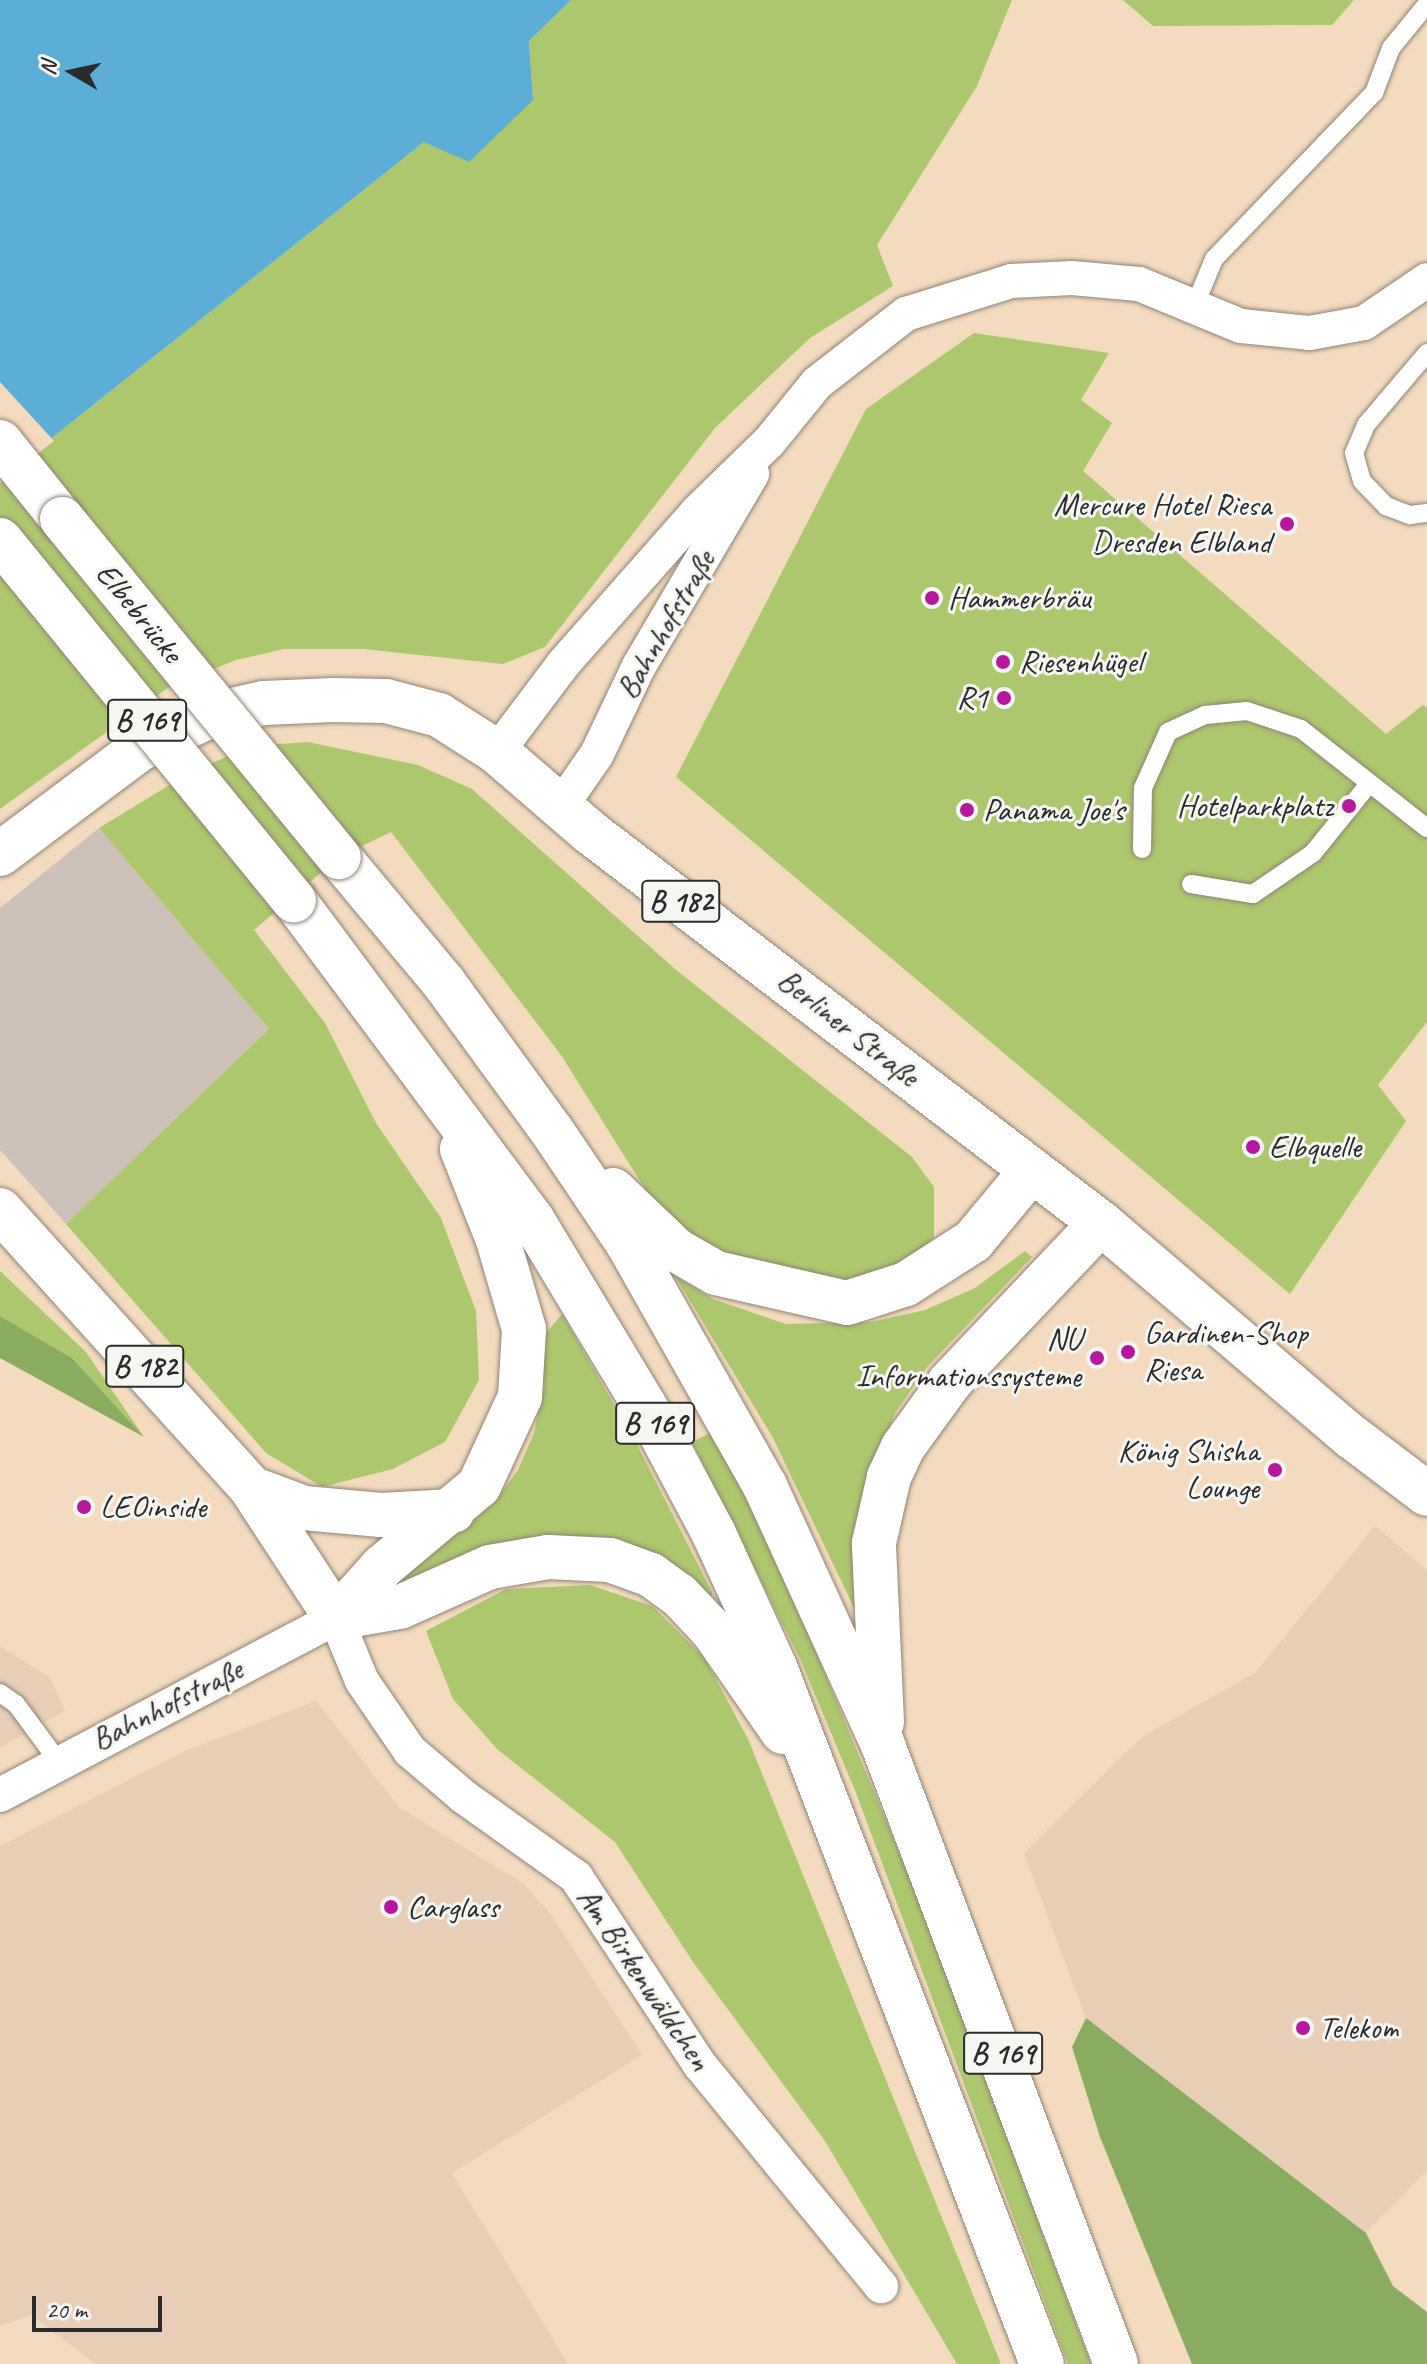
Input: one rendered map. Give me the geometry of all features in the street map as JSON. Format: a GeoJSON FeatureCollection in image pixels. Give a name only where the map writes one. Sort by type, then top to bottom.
{"type":"FeatureCollection","features":[{"type":"Feature","properties":{"kind":"main road","name":"Elbebrücke"},"geometry":{"type":"LineString","coordinates":[[0,442],[444,983],[552,1131]]}},
{"type":"Feature","properties":{"kind":"main road","name":"Elbebrücke"},"geometry":{"type":"LineString","coordinates":[[0,540],[294,900],[438,1087]]}},
{"type":"Feature","properties":{"kind":"main road","name":"Berliner Straße"},"geometry":{"type":"LineString","coordinates":[[0,854],[140,749],[214,714],[264,703],[386,701],[439,715],[497,752],[561,806],[1101,1223],[1352,1437],[1427,1494]]}},
{"type":"Feature","properties":{"kind":"main road"},"geometry":{"type":"LineString","coordinates":[[336,1618],[382,1567],[453,1511],[479,1486],[520,1397],[524,1329],[498,1240],[438,1087]]}},
{"type":"Feature","properties":{"kind":"main road","name":"B 169"},"geometry":{"type":"LineString","coordinates":[[438,1087],[532,1219],[654,1421],[727,1561],[821,1786],[1042,2364]]}},
{"type":"Feature","properties":{"kind":"main road"},"geometry":{"type":"LineString","coordinates":[[552,1131],[676,1250],[716,1273],[847,1303],[906,1284],[973,1241],[1032,1170]]}},
{"type":"Feature","properties":{"kind":"main road","name":"B 169"},"geometry":{"type":"LineString","coordinates":[[552,1131],[627,1242],[765,1486],[883,1745],[1116,2364]]}},
{"type":"Feature","properties":{"kind":"main road","name":"B 182"},"geometry":{"type":"LineString","coordinates":[[0,1210],[251,1488],[336,1618]]}},
{"type":"Feature","properties":{"kind":"main road"},"geometry":{"type":"LineString","coordinates":[[883,1745],[874,1543],[889,1477],[903,1447],[950,1382],[1101,1223]]}},
{"type":"Feature","properties":{"kind":"main road"},"geometry":{"type":"LineString","coordinates":[[251,1488],[304,1508],[381,1515],[453,1511]]}},
{"type":"Feature","properties":{"kind":"main road"},"geometry":{"type":"LineString","coordinates":[[336,1618],[400,1607],[490,1567],[548,1557],[610,1560],[651,1575],[713,1631],[821,1786]]}},
{"type":"Feature","properties":{"kind":"street","name":"Bahnhofstraße"},"geometry":{"type":"LineString","coordinates":[[497,752],[564,663],[697,512],[769,442],[817,383],[853,351],[906,314],[1011,281],[1072,278],[1139,284],[1241,326],[1310,333],[1364,323],[1427,280]]}},
{"type":"Feature","properties":{"kind":"street","name":"Bahnhofstraße"},"geometry":{"type":"LineString","coordinates":[[561,806],[597,754],[639,666],[769,442]]}},
{"type":"Feature","properties":{"kind":"street","name":"Bahnhofstraße"},"geometry":{"type":"LineString","coordinates":[[0,1795],[58,1761],[336,1618]]}},
{"type":"Feature","properties":{"kind":"street","name":"Am Birkenwäldchen"},"geometry":{"type":"LineString","coordinates":[[336,1618],[362,1681],[410,1751],[464,1797],[576,1877],[700,2065],[881,2286]]}},
{"type":"Feature","properties":{"kind":"lane"},"geometry":{"type":"LineString","coordinates":[[1195,305],[1214,259],[1374,93],[1391,48],[1427,4]]}},
{"type":"Feature","properties":{"kind":"lane"},"geometry":{"type":"LineString","coordinates":[[1427,353],[1366,425],[1354,453],[1362,481],[1386,506],[1410,515],[1427,513]]}},
{"type":"Feature","properties":{"kind":"lane"},"geometry":{"type":"LineString","coordinates":[[1142,849],[1143,788],[1168,732],[1205,715],[1247,711],[1301,729],[1368,785],[1427,828]]}},
{"type":"Feature","properties":{"kind":"lane"},"geometry":{"type":"LineString","coordinates":[[1191,884],[1253,894],[1313,853],[1368,785]]}},
{"type":"Feature","properties":{"kind":"lane"},"geometry":{"type":"LineString","coordinates":[[0,1693],[16,1704],[58,1761]]}},
{"type":"Feature","properties":{"kind":"shaded area"},"geometry":{"type":"Polygon","coordinates":[[[99,828],[269,1029],[66,1224],[0,1150],[0,908],[99,828]]]}},
{"type":"Feature","properties":{"kind":"shaded area"},"geometry":{"type":"Polygon","coordinates":[[[1375,1526],[1427,1570],[1427,2171],[1366,2233],[1086,2018],[1024,1853],[1143,1736],[1255,1673],[1375,1526]]]}},
{"type":"Feature","properties":{"kind":"shaded area"},"geometry":{"type":"Polygon","coordinates":[[[0,1646],[49,1677],[65,1710],[0,1748],[0,1646]]]}},
{"type":"Feature","properties":{"kind":"shaded area"},"geometry":{"type":"Polygon","coordinates":[[[316,1701],[399,1807],[524,1884],[550,1913],[642,2055],[452,2173],[568,2364],[96,2364],[31,2315],[0,2326],[0,1846],[185,1751],[316,1701]]]}},
{"type":"Feature","properties":{"kind":"green space"},"geometry":{"type":"Polygon","coordinates":[[[571,0],[1012,0],[977,86],[877,245],[893,286],[810,338],[715,428],[545,647],[503,664],[363,649],[284,649],[236,660],[169,687],[0,809],[0,479],[424,142],[533,100],[529,41],[571,0]]]}},
{"type":"Feature","properties":{"kind":"green space"},"geometry":{"type":"Polygon","coordinates":[[[1123,0],[1354,0],[1332,25],[1153,26],[1123,0]]]}},
{"type":"Feature","properties":{"kind":"green space"},"geometry":{"type":"Polygon","coordinates":[[[974,333],[1109,353],[1081,400],[1112,423],[1083,471],[1386,734],[1423,705],[1427,708],[1427,1022],[1378,1085],[1406,1121],[1290,1294],[676,777],[866,409],[974,333]]]}},
{"type":"Feature","properties":{"kind":"green space"},"geometry":{"type":"Polygon","coordinates":[[[308,742],[418,765],[472,789],[675,969],[912,1157],[934,1187],[934,1237],[906,1266],[821,1287],[772,1277],[688,1237],[652,1200],[561,1055],[391,832],[339,857],[254,930],[325,1023],[376,1123],[441,1218],[476,1311],[479,1380],[445,1442],[393,1469],[322,1487],[266,1453],[66,1224],[269,1029],[99,828],[186,775],[250,746],[308,742]]]}},
{"type":"Feature","properties":{"kind":"green space"},"geometry":{"type":"Polygon","coordinates":[[[1025,1251],[1032,1257],[927,1367],[895,1413],[862,1498],[853,1565],[855,1610],[773,1438],[675,1276],[713,1299],[786,1324],[871,1322],[925,1310],[975,1288],[1025,1251]]]}},
{"type":"Feature","properties":{"kind":"green space"},"geometry":{"type":"Polygon","coordinates":[[[0,1271],[86,1352],[144,1437],[72,1358],[0,1316],[0,1271]]]}},
{"type":"Feature","properties":{"kind":"green space"},"geometry":{"type":"Polygon","coordinates":[[[562,1314],[636,1443],[713,1594],[707,1598],[622,1544],[578,1536],[525,1538],[482,1549],[404,1582],[398,1569],[495,1501],[518,1470],[534,1433],[543,1387],[542,1338],[562,1314]]]}},
{"type":"Feature","properties":{"kind":"green space"},"geometry":{"type":"Polygon","coordinates":[[[0,1316],[72,1358],[144,1437],[0,1358],[0,1316]]]}},
{"type":"Feature","properties":{"kind":"green space"},"geometry":{"type":"Polygon","coordinates":[[[712,1432],[781,1568],[916,1893],[1091,2364],[1068,2364],[856,1793],[801,1661],[692,1442],[712,1432]]]}},
{"type":"Feature","properties":{"kind":"green space"},"geometry":{"type":"Polygon","coordinates":[[[590,1585],[652,1606],[704,1657],[748,1739],[1001,2364],[957,2364],[825,2141],[693,1962],[615,1842],[497,1749],[453,1699],[426,1631],[506,1589],[590,1585]]]}},
{"type":"Feature","properties":{"kind":"green space"},"geometry":{"type":"Polygon","coordinates":[[[1086,2018],[1366,2233],[1393,2286],[1427,2312],[1427,2364],[1192,2364],[1100,2137],[1072,2047],[1086,2018]]]}},
{"type":"Feature","properties":{"kind":"water"},"geometry":{"type":"Polygon","coordinates":[[[0,0],[571,0],[529,41],[533,100],[469,162],[424,142],[0,479],[0,0]]]}},
{"type":"Feature","properties":{"kind":"pier"},"geometry":{"type":"Polygon","coordinates":[[[0,382],[54,441],[0,483],[0,382]]]}},
{"type":"Feature","properties":{"kind":"place","name":"Mercure Hotel Riesa Dresden Elbland"},"geometry":{"type":"Point","coordinates":[1287,524]}},
{"type":"Feature","properties":{"kind":"place","name":"Hammerbräu"},"geometry":{"type":"Point","coordinates":[932,598]}},
{"type":"Feature","properties":{"kind":"place","name":"Riesenhügel"},"geometry":{"type":"Point","coordinates":[1003,662]}},
{"type":"Feature","properties":{"kind":"place","name":"R1"},"geometry":{"type":"Point","coordinates":[1004,698]}},
{"type":"Feature","properties":{"kind":"place","name":"Hotelparkplatz"},"geometry":{"type":"Point","coordinates":[1349,806]}},
{"type":"Feature","properties":{"kind":"place","name":"Panama Joe's"},"geometry":{"type":"Point","coordinates":[967,810]}},
{"type":"Feature","properties":{"kind":"place","name":"Elbquelle"},"geometry":{"type":"Point","coordinates":[1253,1147]}},
{"type":"Feature","properties":{"kind":"place","name":"Gardinen-Shop Riesa"},"geometry":{"type":"Point","coordinates":[1128,1352]}},
{"type":"Feature","properties":{"kind":"place","name":"NU Informationssysteme"},"geometry":{"type":"Point","coordinates":[1097,1358]}},
{"type":"Feature","properties":{"kind":"place","name":"König Shisha Lounge"},"geometry":{"type":"Point","coordinates":[1275,1470]}},
{"type":"Feature","properties":{"kind":"place","name":"LEOinside"},"geometry":{"type":"Point","coordinates":[84,1507]}},
{"type":"Feature","properties":{"kind":"place","name":"Carglass"},"geometry":{"type":"Point","coordinates":[391,1907]}},
{"type":"Feature","properties":{"kind":"place","name":"Telekom"},"geometry":{"type":"Point","coordinates":[1303,2028]}}]}
